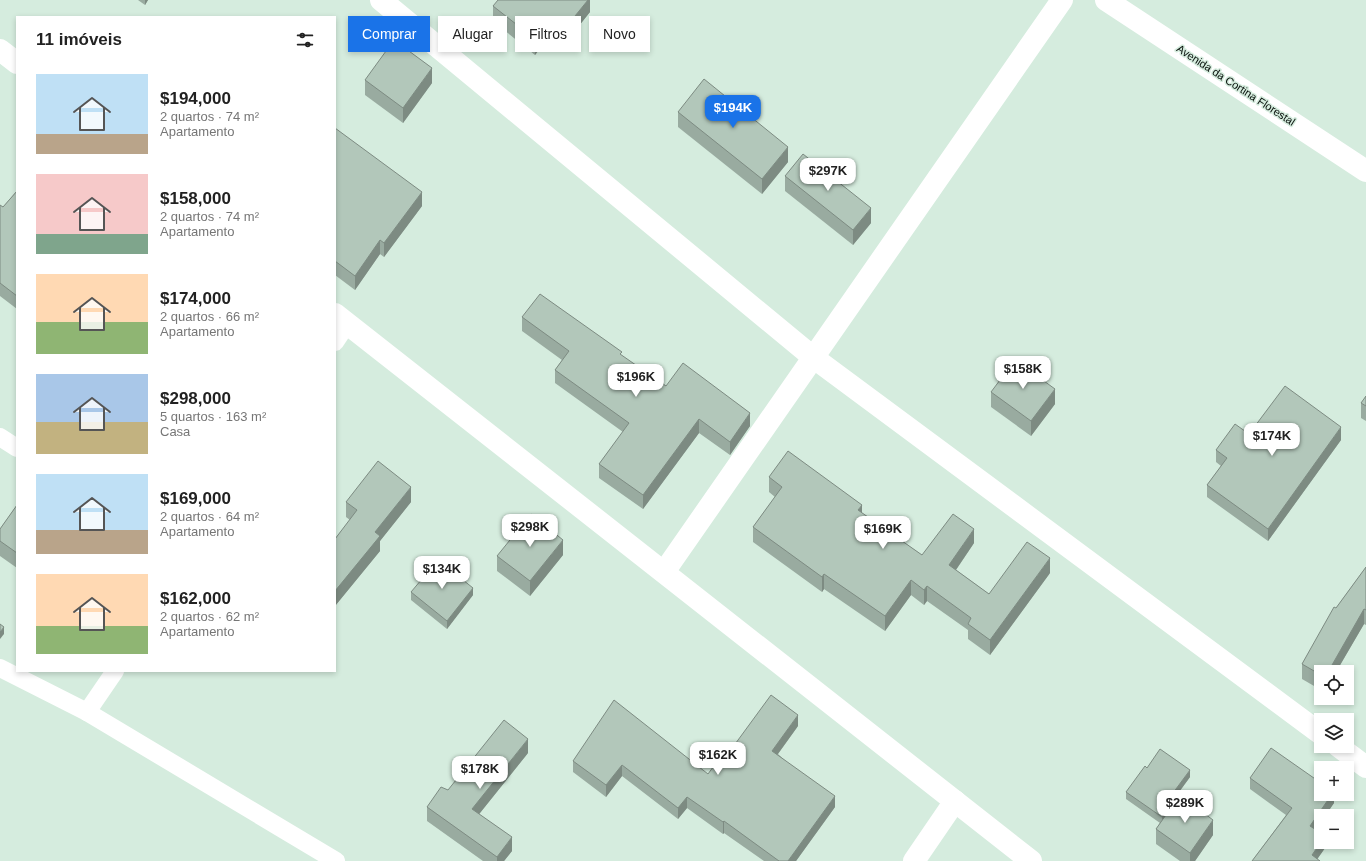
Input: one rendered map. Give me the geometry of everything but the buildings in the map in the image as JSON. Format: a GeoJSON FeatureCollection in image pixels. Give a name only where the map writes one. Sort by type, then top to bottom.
{"type":"FeatureCollection","features":[{"type":"Feature","properties":{"kind":"street"},"geometry":{"type":"LineString","coordinates":[[381,0],[814,358],[1314,729]]}},
{"type":"Feature","properties":{"kind":"street"},"geometry":{"type":"LineString","coordinates":[[664,572],[1062,0]]}},
{"type":"Feature","properties":{"kind":"street","name":"Avenida da Cortina Florestal"},"geometry":{"type":"LineString","coordinates":[[1106,0],[1366,171]]}},
{"type":"Feature","properties":{"kind":"street"},"geometry":{"type":"LineString","coordinates":[[0,50],[16,62]]}},
{"type":"Feature","properties":{"kind":"street"},"geometry":{"type":"LineString","coordinates":[[341,319],[1031,861]]}},
{"type":"Feature","properties":{"kind":"street"},"geometry":{"type":"LineString","coordinates":[[1347,753],[1366,767]]}},
{"type":"Feature","properties":{"kind":"street"},"geometry":{"type":"LineString","coordinates":[[914,861],[955,801]]}},
{"type":"Feature","properties":{"kind":"lane"},"geometry":{"type":"LineString","coordinates":[[336,338],[341,319]]}},
{"type":"Feature","properties":{"kind":"lane"},"geometry":{"type":"LineString","coordinates":[[0,437],[16,447]]}},
{"type":"Feature","properties":{"kind":"lane"},"geometry":{"type":"LineString","coordinates":[[0,668],[87,712],[336,861]]}},
{"type":"Feature","properties":{"kind":"lane"},"geometry":{"type":"LineString","coordinates":[[87,712],[113,672]]}}]}
